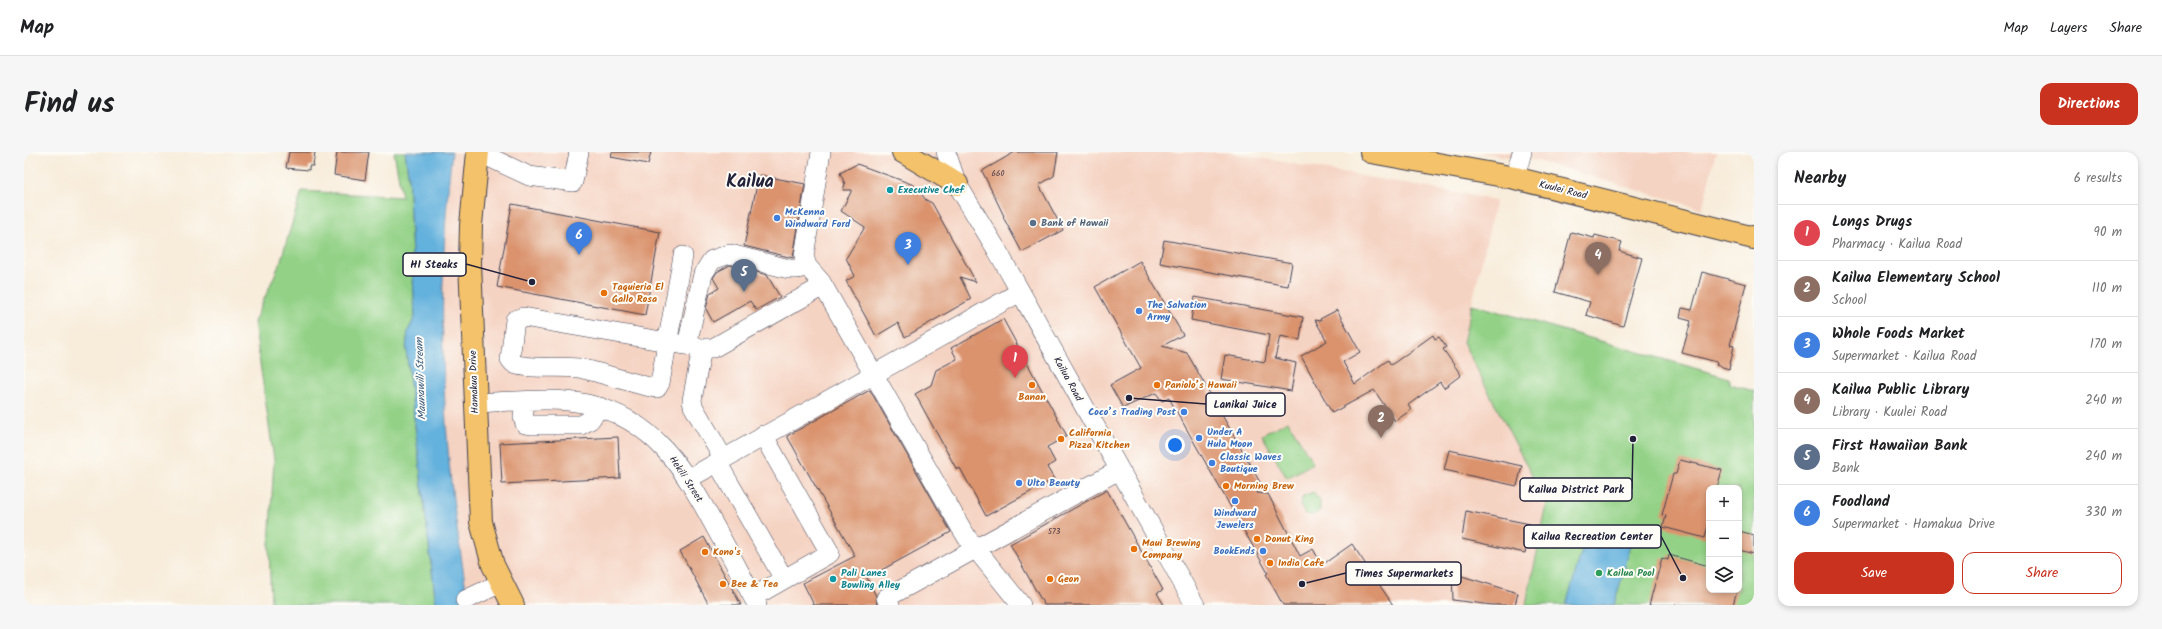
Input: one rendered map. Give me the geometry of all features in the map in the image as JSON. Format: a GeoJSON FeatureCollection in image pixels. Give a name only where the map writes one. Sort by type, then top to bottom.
{"type":"FeatureCollection","features":[{"type":"Feature","properties":{"kind":"main road","name":"Hamakua Drive"},"geometry":{"type":"LineString","coordinates":[[478,152],[471,225],[470,263],[481,522],[492,565],[513,605]]}},
{"type":"Feature","properties":{"kind":"main road"},"geometry":{"type":"LineString","coordinates":[[903,152],[957,184]]}},
{"type":"Feature","properties":{"kind":"main road","name":"Kuulei Road"},"geometry":{"type":"LineString","coordinates":[[1371,152],[1515,178],[1754,238]]}},
{"type":"Feature","properties":{"kind":"street"},"geometry":{"type":"LineString","coordinates":[[478,152],[529,176],[573,182],[579,152]]}},
{"type":"Feature","properties":{"kind":"street"},"geometry":{"type":"LineString","coordinates":[[821,152],[804,256],[807,266],[823,286],[960,526],[1021,605]]}},
{"type":"Feature","properties":{"kind":"street","name":"Kailua Road"},"geometry":{"type":"LineString","coordinates":[[946,152],[957,184],[1020,292],[1195,605]]}},
{"type":"Feature","properties":{"kind":"street"},"geometry":{"type":"LineString","coordinates":[[1515,178],[1522,152]]}},
{"type":"Feature","properties":{"kind":"street"},"geometry":{"type":"LineString","coordinates":[[784,579],[720,460],[693,406],[694,347],[703,274],[712,260],[730,254],[789,269],[798,269],[807,266]]}},
{"type":"Feature","properties":{"kind":"street"},"geometry":{"type":"LineString","coordinates":[[683,256],[667,342],[660,383],[654,389],[586,369],[564,366],[518,365],[512,362],[509,356],[515,320],[520,317],[667,342],[694,347],[713,348],[823,286]]}},
{"type":"Feature","properties":{"kind":"street"},"geometry":{"type":"LineString","coordinates":[[688,479],[763,435],[1020,292]]}},
{"type":"Feature","properties":{"kind":"street","name":"Hekili Street"},"geometry":{"type":"LineString","coordinates":[[475,403],[572,401],[600,407],[624,417],[642,428],[674,458],[688,479],[755,601]]}},
{"type":"Feature","properties":{"kind":"street"},"geometry":{"type":"LineString","coordinates":[[525,402],[523,417],[525,424],[531,425],[581,425],[590,420],[600,407]]}},
{"type":"Feature","properties":{"kind":"street"},"geometry":{"type":"LineString","coordinates":[[755,601],[784,579],[830,553],[763,435]]}},
{"type":"Feature","properties":{"kind":"street"},"geometry":{"type":"LineString","coordinates":[[890,605],[886,598],[1119,470]]}},
{"type":"Feature","properties":{"kind":"street"},"geometry":{"type":"LineString","coordinates":[[465,600],[501,583]]}},
{"type":"Feature","properties":{"kind":"shaded area"},"geometry":{"type":"Polygon","coordinates":[[[452,152],[1226,152],[1496,200],[1463,342],[1547,505],[1526,605],[468,605],[449,462],[443,367],[443,272],[452,152]]]}},
{"type":"Feature","properties":{"kind":"shaded area"},"geometry":{"type":"Polygon","coordinates":[[[1478,152],[1716,152],[1702,209],[1542,162],[1478,152]]]}},
{"type":"Feature","properties":{"kind":"green space"},"geometry":{"type":"Polygon","coordinates":[[[394,152],[405,152],[408,173],[415,317],[408,331],[406,349],[436,605],[271,605],[269,546],[274,460],[254,322],[280,263],[302,191],[402,197],[394,152]]]}},
{"type":"Feature","properties":{"kind":"green space"},"geometry":{"type":"Polygon","coordinates":[[[1472,304],[1729,378],[1729,384],[1754,391],[1754,605],[1526,605],[1547,505],[1463,342],[1472,304]]]}},
{"type":"Feature","properties":{"kind":"green space"},"geometry":{"type":"Polygon","coordinates":[[[1288,421],[1313,463],[1287,478],[1262,435],[1288,421]]]}},
{"type":"Feature","properties":{"kind":"green space"},"geometry":{"type":"Polygon","coordinates":[[[1313,492],[1320,501],[1320,511],[1313,515],[1305,514],[1300,505],[1303,496],[1313,492]]]}},
{"type":"Feature","properties":{"kind":"water","name":"Maunawili Stream"},"geometry":{"type":"Polygon","coordinates":[[[405,152],[452,152],[443,268],[444,384],[451,479],[468,605],[436,605],[406,349],[408,331],[415,317],[408,173],[405,152]]]}},
{"type":"Feature","properties":{"kind":"water","name":"Kailua Pool"},"geometry":{"type":"Polygon","coordinates":[[[1588,529],[1632,542],[1614,605],[1566,605],[1588,529]]]}},
{"type":"Feature","properties":{"kind":"building"},"geometry":{"type":"Polygon","coordinates":[[[289,152],[315,152],[313,166],[309,166],[309,170],[286,168],[289,152]]]}},
{"type":"Feature","properties":{"kind":"building"},"geometry":{"type":"Polygon","coordinates":[[[337,152],[369,152],[365,180],[334,175],[337,152]]]}},
{"type":"Feature","properties":{"kind":"building"},"geometry":{"type":"Polygon","coordinates":[[[612,152],[651,152],[648,164],[611,157],[612,152]]]}},
{"type":"Feature","properties":{"kind":"building"},"geometry":{"type":"Polygon","coordinates":[[[1015,152],[1058,152],[1054,176],[1039,185],[1063,230],[1022,252],[1003,217],[1004,216],[982,171],[1015,152]]]}},
{"type":"Feature","properties":{"kind":"building"},"geometry":{"type":"Polygon","coordinates":[[[857,164],[914,185],[926,200],[932,203],[976,282],[960,277],[971,299],[905,337],[898,323],[876,336],[846,281],[855,276],[846,258],[865,227],[841,211],[852,190],[843,190],[845,184],[840,173],[857,164]]]}},
{"type":"Feature","properties":{"kind":"building","name":"McKenna Windward Ford"},"geometry":{"type":"Polygon","coordinates":[[[759,175],[805,184],[793,258],[744,246],[759,175]]]}},
{"type":"Feature","properties":{"kind":"building"},"geometry":{"type":"Polygon","coordinates":[[[512,204],[660,232],[645,315],[497,287],[512,204]]]}},
{"type":"Feature","properties":{"kind":"building"},"geometry":{"type":"Polygon","coordinates":[[[1571,232],[1594,238],[1595,235],[1622,242],[1619,251],[1642,258],[1623,326],[1586,315],[1590,302],[1555,292],[1571,232]]]}},
{"type":"Feature","properties":{"kind":"building"},"geometry":{"type":"Polygon","coordinates":[[[1164,240],[1292,263],[1288,286],[1160,263],[1164,240]]]}},
{"type":"Feature","properties":{"kind":"building"},"geometry":{"type":"Polygon","coordinates":[[[1140,261],[1183,335],[1162,346],[1187,353],[1261,484],[1257,493],[1268,494],[1300,556],[1313,549],[1322,565],[1352,544],[1393,605],[1283,605],[1266,574],[1268,573],[1169,398],[1162,401],[1156,393],[1123,408],[1110,385],[1141,368],[1095,287],[1140,261]]]}},
{"type":"Feature","properties":{"kind":"building"},"geometry":{"type":"Polygon","coordinates":[[[730,265],[733,266],[740,278],[753,271],[767,275],[780,297],[756,310],[750,301],[713,322],[706,309],[710,293],[719,288],[713,278],[717,272],[730,265]]]}},
{"type":"Feature","properties":{"kind":"building"},"geometry":{"type":"Polygon","coordinates":[[[1702,272],[1746,284],[1730,345],[1734,346],[1729,369],[1716,365],[1717,362],[1682,353],[1691,321],[1680,318],[1682,308],[1692,310],[1702,272]]]}},
{"type":"Feature","properties":{"kind":"building"},"geometry":{"type":"Polygon","coordinates":[[[1195,297],[1303,317],[1300,340],[1280,336],[1275,358],[1296,363],[1291,391],[1221,379],[1225,355],[1265,362],[1269,335],[1191,320],[1195,297]]]}},
{"type":"Feature","properties":{"kind":"building"},"geometry":{"type":"Polygon","coordinates":[[[1337,310],[1360,352],[1343,362],[1355,384],[1388,360],[1391,365],[1433,335],[1435,339],[1439,337],[1446,347],[1443,349],[1461,375],[1444,388],[1440,382],[1408,405],[1411,410],[1395,421],[1374,390],[1332,413],[1301,356],[1327,341],[1315,320],[1321,321],[1320,319],[1337,310]]]}},
{"type":"Feature","properties":{"kind":"building"},"geometry":{"type":"Polygon","coordinates":[[[1003,319],[1067,436],[1047,447],[1055,462],[1047,467],[1054,479],[986,516],[960,468],[957,470],[915,394],[931,385],[936,370],[957,359],[951,348],[1003,319]]]}},
{"type":"Feature","properties":{"kind":"building"},"geometry":{"type":"Polygon","coordinates":[[[870,390],[951,532],[867,578],[876,596],[877,605],[814,605],[803,583],[855,556],[787,436],[870,390]]]}},
{"type":"Feature","properties":{"kind":"building"},"geometry":{"type":"Polygon","coordinates":[[[618,437],[620,478],[502,484],[500,443],[618,437]]]}},
{"type":"Feature","properties":{"kind":"building"},"geometry":{"type":"Polygon","coordinates":[[[1449,450],[1522,466],[1517,486],[1444,470],[1449,450]]]}},
{"type":"Feature","properties":{"kind":"building"},"geometry":{"type":"Polygon","coordinates":[[[1680,460],[1722,470],[1718,485],[1706,485],[1705,538],[1663,527],[1666,516],[1662,515],[1673,474],[1676,474],[1680,460]]]}},
{"type":"Feature","properties":{"kind":"building"},"geometry":{"type":"Polygon","coordinates":[[[1107,490],[1163,590],[1157,593],[1164,605],[1044,605],[1010,544],[1107,490]]]}},
{"type":"Feature","properties":{"kind":"building"},"geometry":{"type":"Polygon","coordinates":[[[1466,511],[1530,524],[1525,553],[1462,539],[1466,511]]]}},
{"type":"Feature","properties":{"kind":"building"},"geometry":{"type":"Polygon","coordinates":[[[1742,532],[1754,535],[1754,554],[1742,551],[1742,532]]]}},
{"type":"Feature","properties":{"kind":"building"},"geometry":{"type":"Polygon","coordinates":[[[704,537],[741,605],[709,605],[680,551],[704,537]]]}},
{"type":"Feature","properties":{"kind":"building"},"geometry":{"type":"Polygon","coordinates":[[[1669,555],[1706,565],[1706,593],[1736,593],[1733,605],[1649,605],[1662,558],[1668,560],[1669,555]]]}},
{"type":"Feature","properties":{"kind":"building"},"geometry":{"type":"Polygon","coordinates":[[[1452,573],[1518,593],[1515,605],[1492,605],[1453,600],[1452,573]]]}},
{"type":"Feature","properties":{"kind":"place","name":"Executive Chef"},"geometry":{"type":"Point","coordinates":[890,190]}},
{"type":"Feature","properties":{"kind":"place","name":"McKenna Windward Ford"},"geometry":{"type":"Point","coordinates":[777,218]}},
{"type":"Feature","properties":{"kind":"place","name":"Bank of Hawaii"},"geometry":{"type":"Point","coordinates":[1033,223]}},
{"type":"Feature","properties":{"kind":"place","name":"Foodland"},"geometry":{"type":"Point","coordinates":[579,255]}},
{"type":"Feature","properties":{"kind":"place","name":"Whole Foods Market"},"geometry":{"type":"Point","coordinates":[908,265]}},
{"type":"Feature","properties":{"kind":"place","name":"Kailua Public Library"},"geometry":{"type":"Point","coordinates":[1598,275]}},
{"type":"Feature","properties":{"kind":"place","name":"HI Steaks"},"geometry":{"type":"Point","coordinates":[532,282]}},
{"type":"Feature","properties":{"kind":"place","name":"First Hawaiian Bank"},"geometry":{"type":"Point","coordinates":[744,292]}},
{"type":"Feature","properties":{"kind":"place","name":"Taquieria El Gallo Rosa"},"geometry":{"type":"Point","coordinates":[604,293]}},
{"type":"Feature","properties":{"kind":"place","name":"The Salvation Army"},"geometry":{"type":"Point","coordinates":[1139,311]}},
{"type":"Feature","properties":{"kind":"place","name":"Longs Drugs"},"geometry":{"type":"Point","coordinates":[1015,378]}},
{"type":"Feature","properties":{"kind":"place","name":"Banan"},"geometry":{"type":"Point","coordinates":[1032,385]}},
{"type":"Feature","properties":{"kind":"place","name":"Paniolo’s Hawaii"},"geometry":{"type":"Point","coordinates":[1157,385]}},
{"type":"Feature","properties":{"kind":"place","name":"Lanikai Juice"},"geometry":{"type":"Point","coordinates":[1129,398]}},
{"type":"Feature","properties":{"kind":"place","name":"Coco’s Trading Post"},"geometry":{"type":"Point","coordinates":[1184,412]}},
{"type":"Feature","properties":{"kind":"place","name":"Under A Hula Moon"},"geometry":{"type":"Point","coordinates":[1199,438]}},
{"type":"Feature","properties":{"kind":"place","name":"Kailua Elementary School"},"geometry":{"type":"Point","coordinates":[1381,438]}},
{"type":"Feature","properties":{"kind":"place","name":"California Pizza Kitchen"},"geometry":{"type":"Point","coordinates":[1061,439]}},
{"type":"Feature","properties":{"kind":"place","name":"Kailua District Park"},"geometry":{"type":"Point","coordinates":[1633,439]}},
{"type":"Feature","properties":{"kind":"place","name":"Classic Waves Boutique"},"geometry":{"type":"Point","coordinates":[1212,463]}},
{"type":"Feature","properties":{"kind":"place","name":"Ulta Beauty"},"geometry":{"type":"Point","coordinates":[1019,483]}},
{"type":"Feature","properties":{"kind":"place","name":"Morning Brew"},"geometry":{"type":"Point","coordinates":[1226,486]}},
{"type":"Feature","properties":{"kind":"place","name":"Windward Jewelers"},"geometry":{"type":"Point","coordinates":[1235,501]}},
{"type":"Feature","properties":{"kind":"place","name":"Donut King"},"geometry":{"type":"Point","coordinates":[1257,539]}},
{"type":"Feature","properties":{"kind":"place","name":"Maui Brewing Company"},"geometry":{"type":"Point","coordinates":[1134,549]}},
{"type":"Feature","properties":{"kind":"place","name":"BookEnds"},"geometry":{"type":"Point","coordinates":[1263,551]}},
{"type":"Feature","properties":{"kind":"place","name":"Kono's"},"geometry":{"type":"Point","coordinates":[705,552]}},
{"type":"Feature","properties":{"kind":"place","name":"India Cafe"},"geometry":{"type":"Point","coordinates":[1270,563]}},
{"type":"Feature","properties":{"kind":"place","name":"Kailua Pool"},"geometry":{"type":"Point","coordinates":[1599,573]}},
{"type":"Feature","properties":{"kind":"place","name":"Kailua Recreation Center"},"geometry":{"type":"Point","coordinates":[1683,578]}},
{"type":"Feature","properties":{"kind":"place","name":"Pali Lanes Bowling Alley"},"geometry":{"type":"Point","coordinates":[833,579]}},
{"type":"Feature","properties":{"kind":"place","name":"Geon"},"geometry":{"type":"Point","coordinates":[1050,579]}},
{"type":"Feature","properties":{"kind":"place","name":"Bee & Tea"},"geometry":{"type":"Point","coordinates":[723,584]}},
{"type":"Feature","properties":{"kind":"place","name":"Times Supermarkets"},"geometry":{"type":"Point","coordinates":[1302,584]}},
{"type":"Feature","properties":{"kind":"district","name":"Kailua"},"geometry":{"type":"Point","coordinates":[750,182]}}]}
